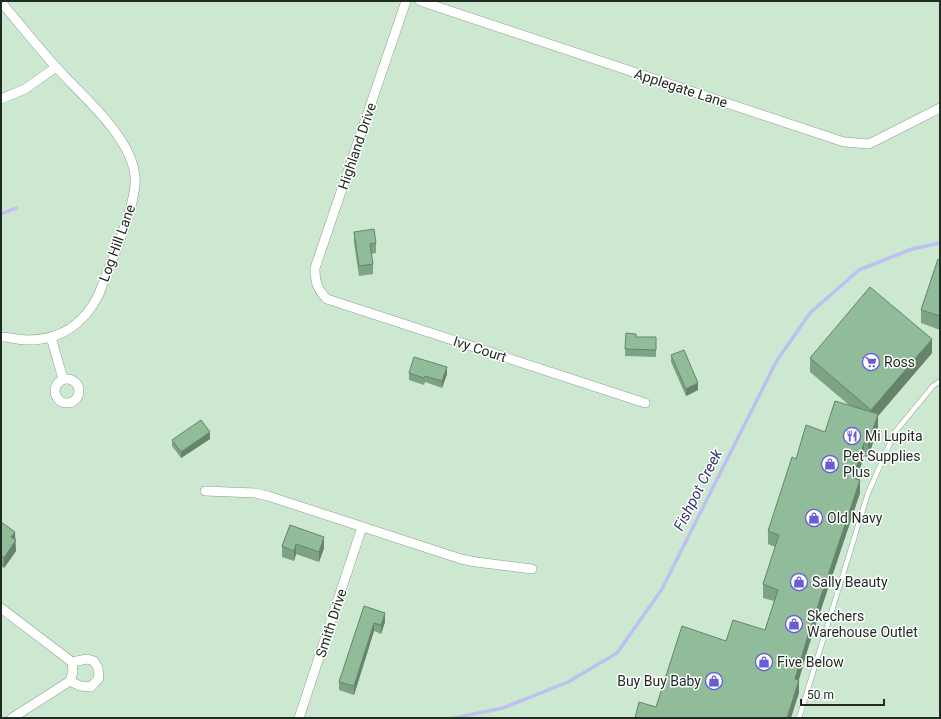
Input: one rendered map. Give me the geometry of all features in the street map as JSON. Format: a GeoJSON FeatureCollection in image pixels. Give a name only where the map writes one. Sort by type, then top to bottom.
{"type":"FeatureCollection","features":[{"type":"Feature","properties":{"kind":"street","name":"Highland Drive"},"geometry":{"type":"LineString","coordinates":[[319,291],[315,280],[315,268],[406,1]]}},
{"type":"Feature","properties":{"kind":"street","name":"Applegate Lane"},"geometry":{"type":"LineString","coordinates":[[420,1],[844,142],[869,144],[940,108]]}},
{"type":"Feature","properties":{"kind":"street","name":"Log Hill Lane"},"geometry":{"type":"LineString","coordinates":[[1,2],[56,67],[115,131],[126,147],[136,177],[132,204],[92,309],[83,320],[51,337],[27,340],[1,337]]}},
{"type":"Feature","properties":{"kind":"street"},"geometry":{"type":"LineString","coordinates":[[1,99],[25,89],[56,67]]}},
{"type":"Feature","properties":{"kind":"street","name":"Ivy Court"},"geometry":{"type":"LineString","coordinates":[[319,291],[327,299],[645,403]]}},
{"type":"Feature","properties":{"kind":"street"},"geometry":{"type":"LineString","coordinates":[[51,337],[63,379]]}},
{"type":"Feature","properties":{"kind":"street"},"geometry":{"type":"LineString","coordinates":[[205,491],[255,493],[268,496],[362,528],[468,561],[532,569]]}},
{"type":"Feature","properties":{"kind":"street","name":"Smith Drive"},"geometry":{"type":"LineString","coordinates":[[299,718],[362,528]]}},
{"type":"Feature","properties":{"kind":"street"},"geometry":{"type":"LineString","coordinates":[[1,608],[72,662],[73,672],[70,681],[12,718]]}},
{"type":"Feature","properties":{"kind":"street"},"geometry":{"type":"LineString","coordinates":[[70,681],[80,686],[91,687],[99,678],[98,668],[94,661],[87,659],[72,662]]}},
{"type":"Feature","properties":{"kind":"lane"},"geometry":{"type":"LineString","coordinates":[[799,718],[868,493],[895,432],[933,386],[940,380]]}},
{"type":"Feature","properties":{"kind":"building"},"geometry":{"type":"Polygon","coordinates":[[[374,229],[376,243],[370,244],[373,264],[359,266],[354,232],[374,229]]]}},
{"type":"Feature","properties":{"kind":"building"},"geometry":{"type":"Polygon","coordinates":[[[938,259],[940,260],[940,316],[921,310],[938,259]]]}},
{"type":"Feature","properties":{"kind":"building","name":"Ross"},"geometry":{"type":"Polygon","coordinates":[[[870,287],[932,339],[871,410],[810,358],[870,287]]]}},
{"type":"Feature","properties":{"kind":"building"},"geometry":{"type":"Polygon","coordinates":[[[626,333],[636,334],[636,337],[656,337],[656,350],[625,349],[626,333]]]}},
{"type":"Feature","properties":{"kind":"building"},"geometry":{"type":"Polygon","coordinates":[[[684,350],[698,383],[686,389],[671,355],[684,350]]]}},
{"type":"Feature","properties":{"kind":"building"},"geometry":{"type":"Polygon","coordinates":[[[414,357],[447,367],[442,381],[425,376],[424,378],[409,373],[414,357]]]}},
{"type":"Feature","properties":{"kind":"building"},"geometry":{"type":"Polygon","coordinates":[[[835,401],[878,414],[868,445],[864,443],[853,478],[860,480],[809,632],[795,679],[799,680],[787,718],[635,718],[639,702],[656,707],[682,626],[726,641],[733,620],[765,630],[778,590],[763,584],[779,535],[768,531],[792,457],[796,459],[806,425],[825,432],[835,401]]]}},
{"type":"Feature","properties":{"kind":"building"},"geometry":{"type":"Polygon","coordinates":[[[201,420],[210,432],[181,452],[172,440],[201,420]]]}},
{"type":"Feature","properties":{"kind":"building"},"geometry":{"type":"Polygon","coordinates":[[[1,522],[15,532],[11,537],[16,540],[4,558],[1,555],[1,522]]]}},
{"type":"Feature","properties":{"kind":"building"},"geometry":{"type":"Polygon","coordinates":[[[290,525],[324,537],[319,552],[296,544],[294,551],[282,546],[290,525]]]}},
{"type":"Feature","properties":{"kind":"building"},"geometry":{"type":"Polygon","coordinates":[[[364,606],[385,613],[381,625],[374,623],[354,686],[339,682],[364,606]]]}},
{"type":"Feature","properties":{"kind":"waterway"},"geometry":{"type":"LineString","coordinates":[[1,214],[16,208]]}},
{"type":"Feature","properties":{"kind":"waterway","name":"Fishpot Creek"},"geometry":{"type":"LineString","coordinates":[[454,718],[503,708],[568,682],[617,653],[662,589],[776,362],[810,313],[859,270],[912,249],[940,243]]}},
{"type":"Feature","properties":{"kind":"place","name":"Ross"},"geometry":{"type":"Point","coordinates":[871,362]}},
{"type":"Feature","properties":{"kind":"place","name":"Mi Lupita"},"geometry":{"type":"Point","coordinates":[852,436]}},
{"type":"Feature","properties":{"kind":"place","name":"Pet Supplies Plus"},"geometry":{"type":"Point","coordinates":[830,464]}},
{"type":"Feature","properties":{"kind":"place","name":"Old Navy"},"geometry":{"type":"Point","coordinates":[814,518]}},
{"type":"Feature","properties":{"kind":"place","name":"Sally Beauty"},"geometry":{"type":"Point","coordinates":[799,582]}},
{"type":"Feature","properties":{"kind":"place","name":"Skechers Warehouse Outlet"},"geometry":{"type":"Point","coordinates":[794,624]}},
{"type":"Feature","properties":{"kind":"place","name":"Five Below"},"geometry":{"type":"Point","coordinates":[764,662]}},
{"type":"Feature","properties":{"kind":"place","name":"Buy Buy Baby"},"geometry":{"type":"Point","coordinates":[714,681]}}]}
